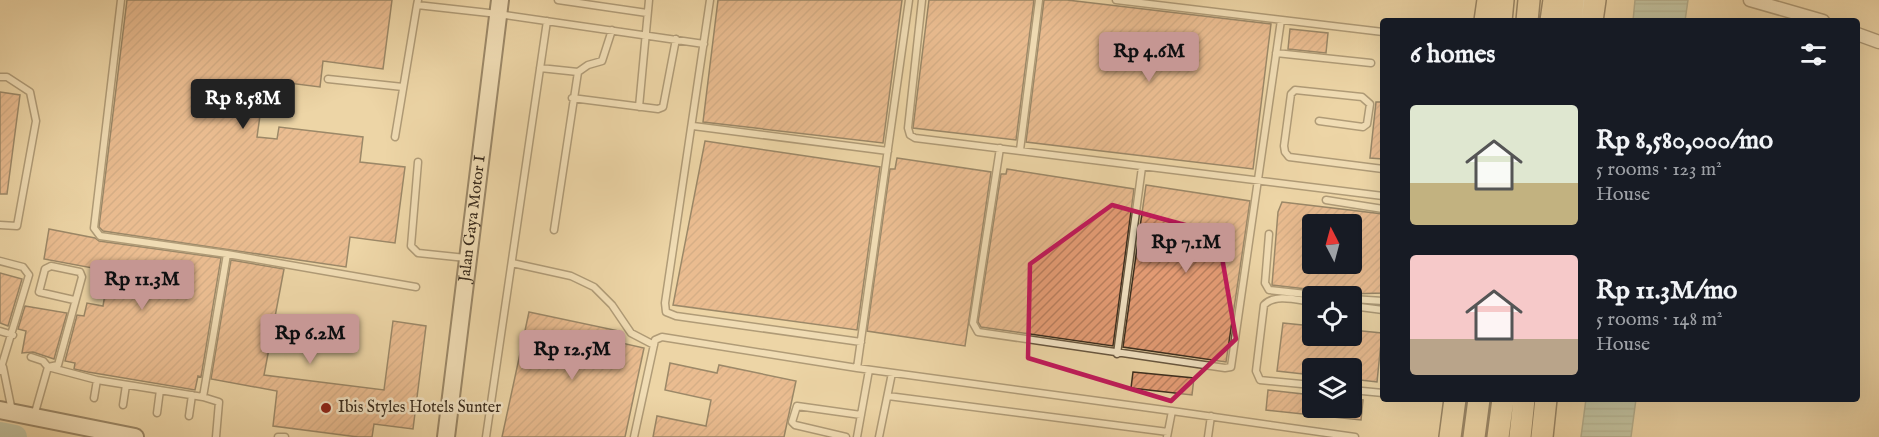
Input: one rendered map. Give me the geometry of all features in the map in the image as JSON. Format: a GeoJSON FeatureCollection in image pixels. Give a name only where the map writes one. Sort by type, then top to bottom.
{"type":"FeatureCollection","features":[{"type":"Feature","properties":{"kind":"highway"},"geometry":{"type":"LineString","coordinates":[[1485,18],[1488,0]]}},
{"type":"Feature","properties":{"kind":"highway"},"geometry":{"type":"LineString","coordinates":[[1501,18],[1503,0]]}},
{"type":"Feature","properties":{"kind":"highway"},"geometry":{"type":"LineString","coordinates":[[1527,18],[1529,0]]}},
{"type":"Feature","properties":{"kind":"highway"},"geometry":{"type":"LineString","coordinates":[[1551,18],[1554,0]]}},
{"type":"Feature","properties":{"kind":"highway"},"geometry":{"type":"LineString","coordinates":[[1571,18],[1573,0]]}},
{"type":"Feature","properties":{"kind":"highway"},"geometry":{"type":"LineString","coordinates":[[1592,18],[1595,0]]}},
{"type":"Feature","properties":{"kind":"highway"},"geometry":{"type":"LineString","coordinates":[[1437,437],[1441,402]]}},
{"type":"Feature","properties":{"kind":"highway"},"geometry":{"type":"LineString","coordinates":[[1450,437],[1455,402]]}},
{"type":"Feature","properties":{"kind":"highway"},"geometry":{"type":"LineString","coordinates":[[1474,437],[1479,402]]}},
{"type":"Feature","properties":{"kind":"highway"},"geometry":{"type":"LineString","coordinates":[[1498,437],[1503,402]]}},
{"type":"Feature","properties":{"kind":"highway"},"geometry":{"type":"LineString","coordinates":[[1520,437],[1524,402]]}},
{"type":"Feature","properties":{"kind":"highway"},"geometry":{"type":"LineString","coordinates":[[1542,437],[1546,402]]}},
{"type":"Feature","properties":{"kind":"street"},"geometry":{"type":"LineString","coordinates":[[1750,0],[1812,18]]}},
{"type":"Feature","properties":{"kind":"street","name":"Jalan Gaya Motor I"},"geometry":{"type":"LineString","coordinates":[[446,437],[499,7]]}},
{"type":"Feature","properties":{"kind":"street"},"geometry":{"type":"LineString","coordinates":[[1860,35],[1879,42]]}},
{"type":"Feature","properties":{"kind":"street"},"geometry":{"type":"LineString","coordinates":[[6,412],[135,437]]}},
{"type":"Feature","properties":{"kind":"lane"},"geometry":{"type":"LineString","coordinates":[[121,0],[94,228],[100,236],[227,254],[416,287]]}},
{"type":"Feature","properties":{"kind":"lane"},"geometry":{"type":"LineString","coordinates":[[558,0],[647,13]]}},
{"type":"Feature","properties":{"kind":"lane"},"geometry":{"type":"LineString","coordinates":[[639,107],[649,0]]}},
{"type":"Feature","properties":{"kind":"lane"},"geometry":{"type":"LineString","coordinates":[[710,0],[665,303],[666,312],[676,316],[861,342]]}},
{"type":"Feature","properties":{"kind":"lane"},"geometry":{"type":"LineString","coordinates":[[857,368],[909,0]]}},
{"type":"Feature","properties":{"kind":"lane"},"geometry":{"type":"LineString","coordinates":[[922,0],[910,135],[915,138],[1258,182],[1380,195]]}},
{"type":"Feature","properties":{"kind":"lane"},"geometry":{"type":"LineString","coordinates":[[1020,150],[1039,0]]}},
{"type":"Feature","properties":{"kind":"lane"},"geometry":{"type":"LineString","coordinates":[[1116,0],[1380,32]]}},
{"type":"Feature","properties":{"kind":"lane"},"geometry":{"type":"LineString","coordinates":[[1581,18],[1584,0]]}},
{"type":"Feature","properties":{"kind":"lane"},"geometry":{"type":"LineString","coordinates":[[395,137],[417,2],[499,7],[547,21],[704,44]]}},
{"type":"Feature","properties":{"kind":"lane"},"geometry":{"type":"LineString","coordinates":[[1000,148],[974,328],[978,332],[1117,354],[1231,367],[1281,20]]}},
{"type":"Feature","properties":{"kind":"lane"},"geometry":{"type":"LineString","coordinates":[[486,437],[547,21]]}},
{"type":"Feature","properties":{"kind":"lane"},"geometry":{"type":"LineString","coordinates":[[540,68],[578,72],[588,65],[602,61],[612,30]]}},
{"type":"Feature","properties":{"kind":"lane"},"geometry":{"type":"LineString","coordinates":[[573,98],[663,108],[676,39]]}},
{"type":"Feature","properties":{"kind":"lane"},"geometry":{"type":"LineString","coordinates":[[1276,53],[1371,63]]}},
{"type":"Feature","properties":{"kind":"lane"},"geometry":{"type":"LineString","coordinates":[[554,230],[578,72]]}},
{"type":"Feature","properties":{"kind":"lane"},"geometry":{"type":"LineString","coordinates":[[0,77],[7,77],[30,92],[36,121],[17,226],[0,225]]}},
{"type":"Feature","properties":{"kind":"lane"},"geometry":{"type":"LineString","coordinates":[[328,79],[403,87]]}},
{"type":"Feature","properties":{"kind":"lane"},"geometry":{"type":"LineString","coordinates":[[1319,121],[1363,127],[1368,119],[1369,100],[1362,97],[1295,90],[1291,94],[1284,146],[1289,157],[1380,169]]}},
{"type":"Feature","properties":{"kind":"lane"},"geometry":{"type":"LineString","coordinates":[[693,126],[888,151]]}},
{"type":"Feature","properties":{"kind":"lane"},"geometry":{"type":"LineString","coordinates":[[418,162],[411,246],[418,252],[468,258]]}},
{"type":"Feature","properties":{"kind":"lane"},"geometry":{"type":"LineString","coordinates":[[1117,354],[1142,166]]}},
{"type":"Feature","properties":{"kind":"lane"},"geometry":{"type":"LineString","coordinates":[[1326,200],[1380,209]]}},
{"type":"Feature","properties":{"kind":"lane"},"geometry":{"type":"LineString","coordinates":[[1269,234],[1265,283],[1269,290],[1302,294]]}},
{"type":"Feature","properties":{"kind":"lane"},"geometry":{"type":"LineString","coordinates":[[203,397],[227,254]]}},
{"type":"Feature","properties":{"kind":"lane"},"geometry":{"type":"LineString","coordinates":[[0,261],[23,267],[29,275],[1,369],[6,412]]}},
{"type":"Feature","properties":{"kind":"lane"},"geometry":{"type":"LineString","coordinates":[[512,263],[571,276],[594,287],[612,305],[631,333],[654,345]]}},
{"type":"Feature","properties":{"kind":"lane"},"geometry":{"type":"LineString","coordinates":[[48,367],[58,365],[82,277],[80,272],[51,266],[45,268],[39,292],[74,300]]}},
{"type":"Feature","properties":{"kind":"lane"},"geometry":{"type":"LineString","coordinates":[[1302,301],[1278,298],[1269,299],[1264,305],[1256,371],[1260,380],[1302,385]]}},
{"type":"Feature","properties":{"kind":"lane"},"geometry":{"type":"LineString","coordinates":[[1362,300],[1380,301]]}},
{"type":"Feature","properties":{"kind":"lane"},"geometry":{"type":"LineString","coordinates":[[1362,307],[1380,310]]}},
{"type":"Feature","properties":{"kind":"lane"},"geometry":{"type":"LineString","coordinates":[[0,331],[13,335]]}},
{"type":"Feature","properties":{"kind":"lane"},"geometry":{"type":"LineString","coordinates":[[634,437],[655,340],[662,337],[869,370],[1362,437]]}},
{"type":"Feature","properties":{"kind":"lane"},"geometry":{"type":"LineString","coordinates":[[31,357],[44,361],[48,367],[97,380],[192,395],[219,402],[216,437]]}},
{"type":"Feature","properties":{"kind":"lane"},"geometry":{"type":"LineString","coordinates":[[34,417],[48,367]]}},
{"type":"Feature","properties":{"kind":"lane"},"geometry":{"type":"LineString","coordinates":[[857,437],[869,370]]}},
{"type":"Feature","properties":{"kind":"lane"},"geometry":{"type":"LineString","coordinates":[[879,437],[892,373]]}},
{"type":"Feature","properties":{"kind":"lane"},"geometry":{"type":"LineString","coordinates":[[94,398],[97,380]]}},
{"type":"Feature","properties":{"kind":"lane"},"geometry":{"type":"LineString","coordinates":[[123,405],[126,385]]}},
{"type":"Feature","properties":{"kind":"lane"},"geometry":{"type":"LineString","coordinates":[[158,413],[160,390]]}},
{"type":"Feature","properties":{"kind":"lane"},"geometry":{"type":"LineString","coordinates":[[1362,391],[1380,393]]}},
{"type":"Feature","properties":{"kind":"lane"},"geometry":{"type":"LineString","coordinates":[[189,416],[192,395]]}},
{"type":"Feature","properties":{"kind":"lane"},"geometry":{"type":"LineString","coordinates":[[888,396],[1168,434],[1172,411]]}},
{"type":"Feature","properties":{"kind":"lane"},"geometry":{"type":"LineString","coordinates":[[846,437],[795,425],[792,422],[793,411],[796,406],[861,415]]}},
{"type":"Feature","properties":{"kind":"lane"},"geometry":{"type":"LineString","coordinates":[[1208,437],[1211,416]]}},
{"type":"Feature","properties":{"kind":"lane"},"geometry":{"type":"LineString","coordinates":[[278,437],[285,437]]}},
{"type":"Feature","properties":{"kind":"highlighted area"},"geometry":{"type":"Polygon","coordinates":[[[1112,205],[1218,234],[1236,339],[1171,401],[1028,358],[1030,264],[1112,205]]]}},
{"type":"Feature","properties":{"kind":"shaded area"},"geometry":{"type":"Polygon","coordinates":[[[1635,0],[1688,0],[1685,18],[1633,18],[1635,0]]]}},
{"type":"Feature","properties":{"kind":"shaded area"},"geometry":{"type":"Polygon","coordinates":[[[1586,402],[1636,402],[1631,437],[1581,437],[1586,402]]]}},
{"type":"Feature","properties":{"kind":"building"},"geometry":{"type":"Polygon","coordinates":[[[127,0],[392,0],[383,69],[323,61],[320,87],[265,80],[257,137],[277,139],[279,127],[363,137],[360,162],[405,167],[395,243],[350,237],[346,267],[103,231],[99,227],[127,0]]]}},
{"type":"Feature","properties":{"kind":"building"},"geometry":{"type":"Polygon","coordinates":[[[718,0],[902,0],[883,143],[703,122],[718,0]]]}},
{"type":"Feature","properties":{"kind":"building"},"geometry":{"type":"Polygon","coordinates":[[[929,0],[1034,0],[1016,140],[913,128],[929,0]]]}},
{"type":"Feature","properties":{"kind":"building"},"geometry":{"type":"Polygon","coordinates":[[[1044,0],[1067,0],[1271,24],[1253,169],[1026,142],[1044,0]]]}},
{"type":"Feature","properties":{"kind":"building"},"geometry":{"type":"Polygon","coordinates":[[[1290,29],[1328,33],[1326,53],[1288,49],[1290,29]]]}},
{"type":"Feature","properties":{"kind":"building"},"geometry":{"type":"Polygon","coordinates":[[[0,92],[20,95],[7,194],[0,194],[0,92]]]}},
{"type":"Feature","properties":{"kind":"building"},"geometry":{"type":"Polygon","coordinates":[[[1376,102],[1380,102],[1380,159],[1370,158],[1376,102]]]}},
{"type":"Feature","properties":{"kind":"building"},"geometry":{"type":"Polygon","coordinates":[[[705,141],[880,167],[857,330],[673,305],[705,141]]]}},
{"type":"Feature","properties":{"kind":"building"},"geometry":{"type":"Polygon","coordinates":[[[897,158],[991,172],[965,346],[867,331],[890,169],[895,169],[897,158]]]}},
{"type":"Feature","properties":{"kind":"building"},"geometry":{"type":"Polygon","coordinates":[[[1007,169],[1134,189],[1113,346],[981,327],[978,322],[1001,174],[1006,174],[1007,169]]]}},
{"type":"Feature","properties":{"kind":"building"},"geometry":{"type":"Polygon","coordinates":[[[1146,185],[1250,201],[1226,362],[1123,347],[1146,185]]]}},
{"type":"Feature","properties":{"kind":"building"},"geometry":{"type":"Polygon","coordinates":[[[1282,202],[1380,214],[1380,293],[1362,294],[1362,286],[1302,286],[1302,288],[1272,285],[1278,212],[1282,202]]]}},
{"type":"Feature","properties":{"kind":"building"},"geometry":{"type":"Polygon","coordinates":[[[49,229],[95,238],[99,241],[221,258],[201,377],[198,376],[195,390],[74,369],[75,363],[65,361],[77,315],[84,316],[87,303],[103,306],[109,271],[44,259],[49,229]]]}},
{"type":"Feature","properties":{"kind":"building"},"geometry":{"type":"Polygon","coordinates":[[[231,260],[284,269],[264,375],[384,390],[393,321],[426,326],[413,429],[374,424],[372,437],[358,437],[273,426],[277,391],[211,379],[231,260]]]}},
{"type":"Feature","properties":{"kind":"building"},"geometry":{"type":"Polygon","coordinates":[[[0,273],[22,279],[8,326],[0,323],[0,273]]]}},
{"type":"Feature","properties":{"kind":"building"},"geometry":{"type":"Polygon","coordinates":[[[25,306],[67,313],[54,359],[33,352],[22,353],[26,331],[18,329],[25,306]]]}},
{"type":"Feature","properties":{"kind":"building"},"geometry":{"type":"Polygon","coordinates":[[[529,312],[619,331],[617,342],[644,348],[625,437],[502,437],[529,312]]]}},
{"type":"Feature","properties":{"kind":"building"},"geometry":{"type":"Polygon","coordinates":[[[1283,323],[1302,325],[1302,346],[1362,346],[1362,331],[1380,333],[1377,382],[1362,380],[1362,358],[1302,358],[1302,374],[1277,371],[1283,323]]]}},
{"type":"Feature","properties":{"kind":"building"},"geometry":{"type":"Polygon","coordinates":[[[670,363],[717,373],[719,365],[796,381],[784,437],[653,437],[657,416],[706,426],[711,400],[665,390],[670,363]]]}},
{"type":"Feature","properties":{"kind":"building"},"geometry":{"type":"Polygon","coordinates":[[[1133,372],[1194,378],[1192,395],[1131,388],[1133,372]]]}},
{"type":"Feature","properties":{"kind":"building"},"geometry":{"type":"Polygon","coordinates":[[[1268,390],[1302,394],[1302,414],[1266,410],[1268,390]]]}},
{"type":"Feature","properties":{"kind":"waterway"},"geometry":{"type":"LineString","coordinates":[[0,434],[15,437]]}},
{"type":"Feature","properties":{"kind":"place","name":"Ibis Styles Hotels Sunter"},"geometry":{"type":"Point","coordinates":[326,408]}}]}
